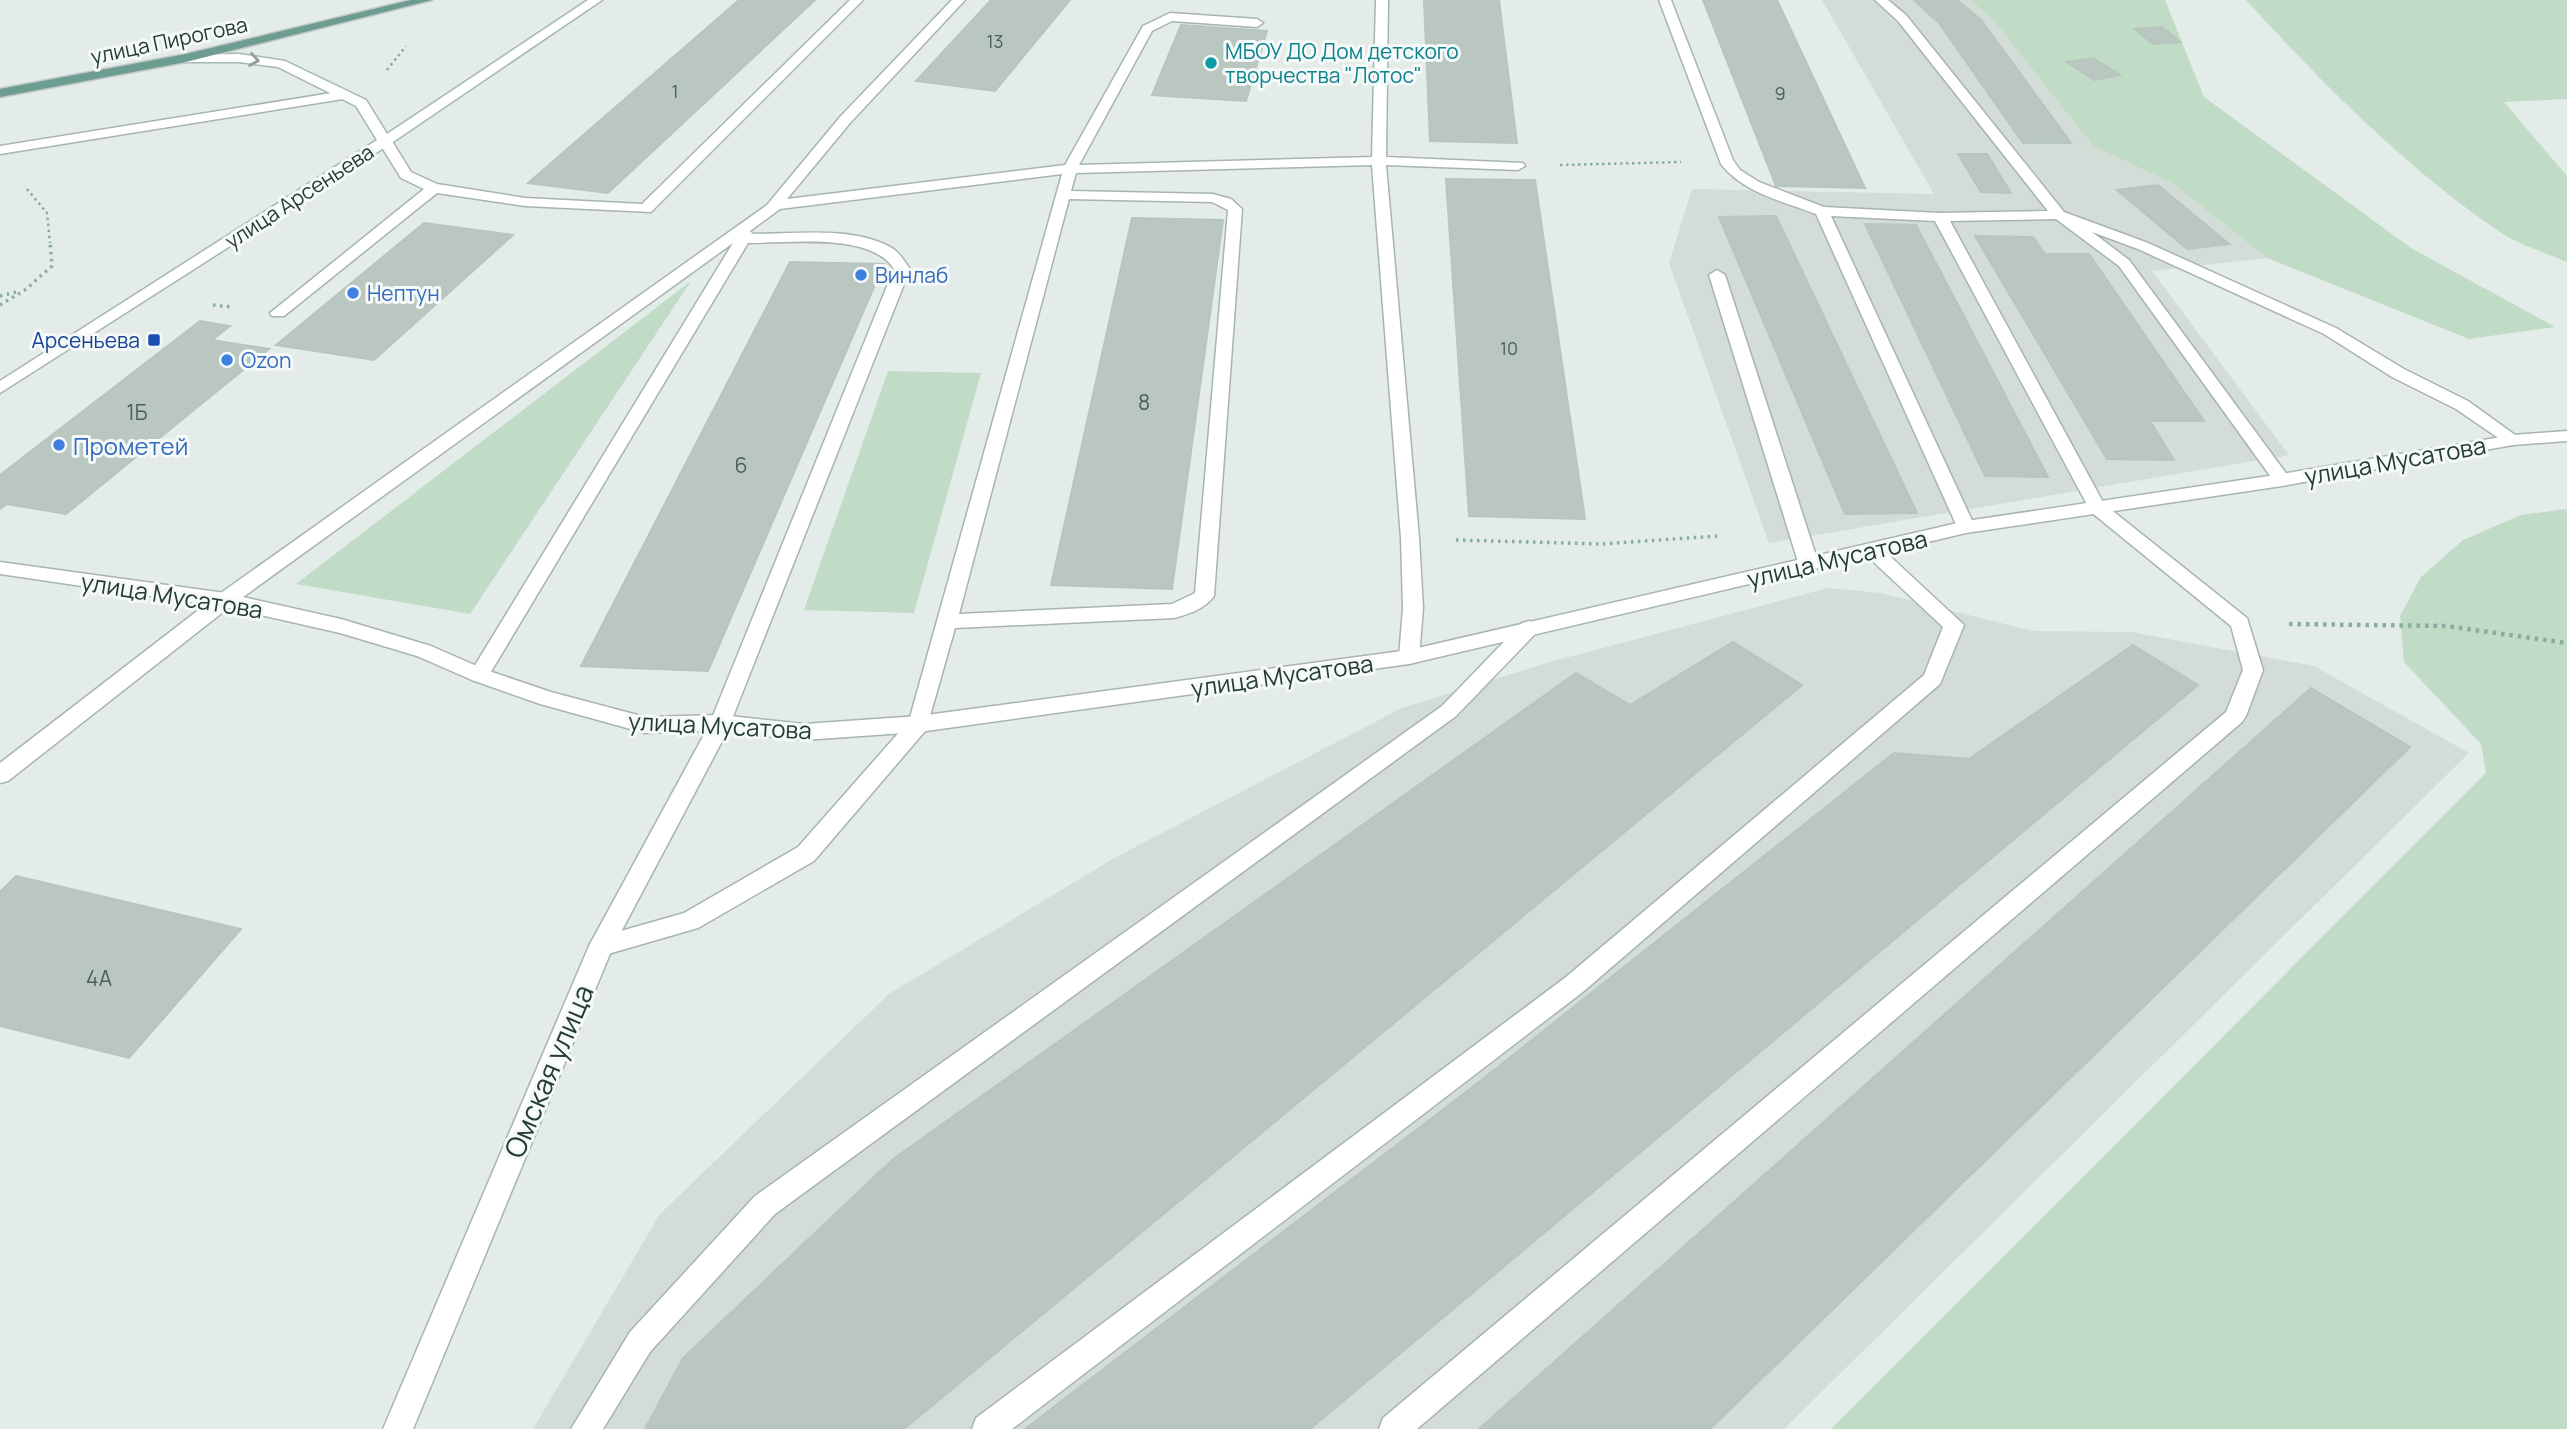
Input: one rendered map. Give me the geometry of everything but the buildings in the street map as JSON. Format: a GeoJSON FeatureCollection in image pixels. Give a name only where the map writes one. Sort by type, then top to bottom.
{"type":"FeatureCollection","features":[{"type":"Feature","properties":{"kind":"main road","name":"улица Пирогова"},"geometry":{"type":"LineString","coordinates":[[0,93],[186,58],[423,1]]}},
{"type":"Feature","properties":{"kind":"street","name":"улица Арсеньева"},"geometry":{"type":"LineString","coordinates":[[0,388],[386,141],[596,0]]}},
{"type":"Feature","properties":{"kind":"street"},"geometry":{"type":"LineString","coordinates":[[186,58],[239,58],[281,64],[344,94],[361,103],[406,175],[434,188],[525,202],[646,209],[857,0]]}},
{"type":"Feature","properties":{"kind":"street"},"geometry":{"type":"LineString","coordinates":[[479,675],[741,238],[776,205],[845,120],[959,0]]}},
{"type":"Feature","properties":{"kind":"street"},"geometry":{"type":"LineString","coordinates":[[1382,0],[1379,161],[1410,538],[1413,608],[1409,657]]}},
{"type":"Feature","properties":{"kind":"street"},"geometry":{"type":"LineString","coordinates":[[1665,0],[1726,162],[1735,173],[1754,185],[1822,211],[1940,217],[2059,215],[2143,246],[2330,331],[2398,373],[2462,405],[2513,440]]}},
{"type":"Feature","properties":{"kind":"street"},"geometry":{"type":"LineString","coordinates":[[1881,0],[1902,18],[2059,215],[2124,263],[2282,480]]}},
{"type":"Feature","properties":{"kind":"street"},"geometry":{"type":"LineString","coordinates":[[601,946],[690,921],[806,854],[919,724],[934,679],[947,621],[1070,169],[1147,29],[1170,18],[1256,23]]}},
{"type":"Feature","properties":{"kind":"street"},"geometry":{"type":"LineString","coordinates":[[0,150],[344,94]]}},
{"type":"Feature","properties":{"kind":"street"},"geometry":{"type":"LineString","coordinates":[[0,775],[225,600],[776,205],[1070,169],[1379,161],[1518,166]]}},
{"type":"Feature","properties":{"kind":"street"},"geometry":{"type":"LineString","coordinates":[[278,313],[434,188]]}},
{"type":"Feature","properties":{"kind":"street"},"geometry":{"type":"LineString","coordinates":[[947,621],[1174,611],[1195,603],[1204,596],[1235,209],[1226,202],[1213,198],[1063,195]]}},
{"type":"Feature","properties":{"kind":"street"},"geometry":{"type":"LineString","coordinates":[[1822,211],[1966,527]]}},
{"type":"Feature","properties":{"kind":"street"},"geometry":{"type":"LineString","coordinates":[[1394,1429],[2235,716],[2253,670],[2241,623],[2097,508],[1940,217]]}},
{"type":"Feature","properties":{"kind":"street","name":"Омская улица"},"geometry":{"type":"LineString","coordinates":[[398,1429],[601,946],[721,723],[902,269],[891,253],[870,244],[842,240],[741,238]]}},
{"type":"Feature","properties":{"kind":"street"},"geometry":{"type":"LineString","coordinates":[[1717,275],[1809,565]]}},
{"type":"Feature","properties":{"kind":"street","name":"улица Мусатова"},"geometry":{"type":"LineString","coordinates":[[1,569],[225,600],[353,629],[424,651],[479,675],[594,714],[645,725],[721,723],[804,732],[919,724],[1409,657],[1966,527],[2282,480],[2513,440],[2567,436]]}},
{"type":"Feature","properties":{"kind":"street"},"geometry":{"type":"LineString","coordinates":[[987,1429],[1575,984],[1933,678],[1954,625],[1872,550]]}},
{"type":"Feature","properties":{"kind":"street"},"geometry":{"type":"LineString","coordinates":[[586,1429],[640,1342],[765,1205],[1449,711],[1528,628]]}},
{"type":"Feature","properties":{"kind":"path"},"geometry":{"type":"LineString","coordinates":[[361,103],[417,32],[422,18],[423,1]]}},
{"type":"Feature","properties":{"kind":"path"},"geometry":{"type":"LineString","coordinates":[[1518,166],[1726,162]]}},
{"type":"Feature","properties":{"kind":"path"},"geometry":{"type":"LineString","coordinates":[[0,304],[25,290],[52,266],[47,213],[24,186]]}},
{"type":"Feature","properties":{"kind":"path"},"geometry":{"type":"LineString","coordinates":[[0,296],[25,290]]}},
{"type":"Feature","properties":{"kind":"path"},"geometry":{"type":"LineString","coordinates":[[1492,542],[1602,544],[1798,530]]}},
{"type":"Feature","properties":{"kind":"path"},"geometry":{"type":"LineString","coordinates":[[2241,623],[2446,626],[2567,643]]}},
{"type":"Feature","properties":{"kind":"shaded area"},"geometry":{"type":"Polygon","coordinates":[[[1822,0],[1970,0],[1995,22],[2093,146],[2172,183],[2267,258],[2152,271],[2289,455],[1769,543],[1669,263],[1692,189],[1934,194],[1822,0]]]}},
{"type":"Feature","properties":{"kind":"shaded area"},"geometry":{"type":"Polygon","coordinates":[[[1828,588],[1881,593],[2033,631],[2131,632],[2314,666],[2469,753],[1784,1429],[533,1429],[660,1214],[889,994],[1116,857],[1402,708],[1550,662],[1828,588]]]}},
{"type":"Feature","properties":{"kind":"green space"},"geometry":{"type":"Polygon","coordinates":[[[1970,0],[2165,0],[2204,97],[2411,248],[2555,327],[2469,339],[2267,258],[2172,183],[2093,146],[1995,22],[1970,0]]]}},
{"type":"Feature","properties":{"kind":"green space"},"geometry":{"type":"Polygon","coordinates":[[[2246,0],[2567,0],[2567,99],[2504,102],[2567,176],[2567,262],[2503,234],[2433,182],[2336,94],[2246,0]]]}},
{"type":"Feature","properties":{"kind":"green space"},"geometry":{"type":"Polygon","coordinates":[[[691,281],[470,614],[296,584],[691,281]]]}},
{"type":"Feature","properties":{"kind":"green space"},"geometry":{"type":"Polygon","coordinates":[[[888,371],[981,373],[914,613],[804,610],[888,371]]]}},
{"type":"Feature","properties":{"kind":"green space"},"geometry":{"type":"Polygon","coordinates":[[[2567,509],[2567,1429],[1831,1429],[2486,773],[2481,744],[2404,662],[2400,616],[2421,577],[2463,540],[2521,515],[2567,509]]]}},
{"type":"Feature","properties":{"kind":"place","name":"МБОУ ДО Дом детского творчества \"Лотос\""},"geometry":{"type":"Point","coordinates":[1211,63]}},
{"type":"Feature","properties":{"kind":"place","name":"Винлаб"},"geometry":{"type":"Point","coordinates":[861,275]}},
{"type":"Feature","properties":{"kind":"place","name":"Нептун"},"geometry":{"type":"Point","coordinates":[353,293]}},
{"type":"Feature","properties":{"kind":"place","name":"Арсеньева"},"geometry":{"type":"Point","coordinates":[154,340]}},
{"type":"Feature","properties":{"kind":"place","name":"Ozon"},"geometry":{"type":"Point","coordinates":[227,360]}},
{"type":"Feature","properties":{"kind":"place","name":"Прометей"},"geometry":{"type":"Point","coordinates":[59,445]}}]}
